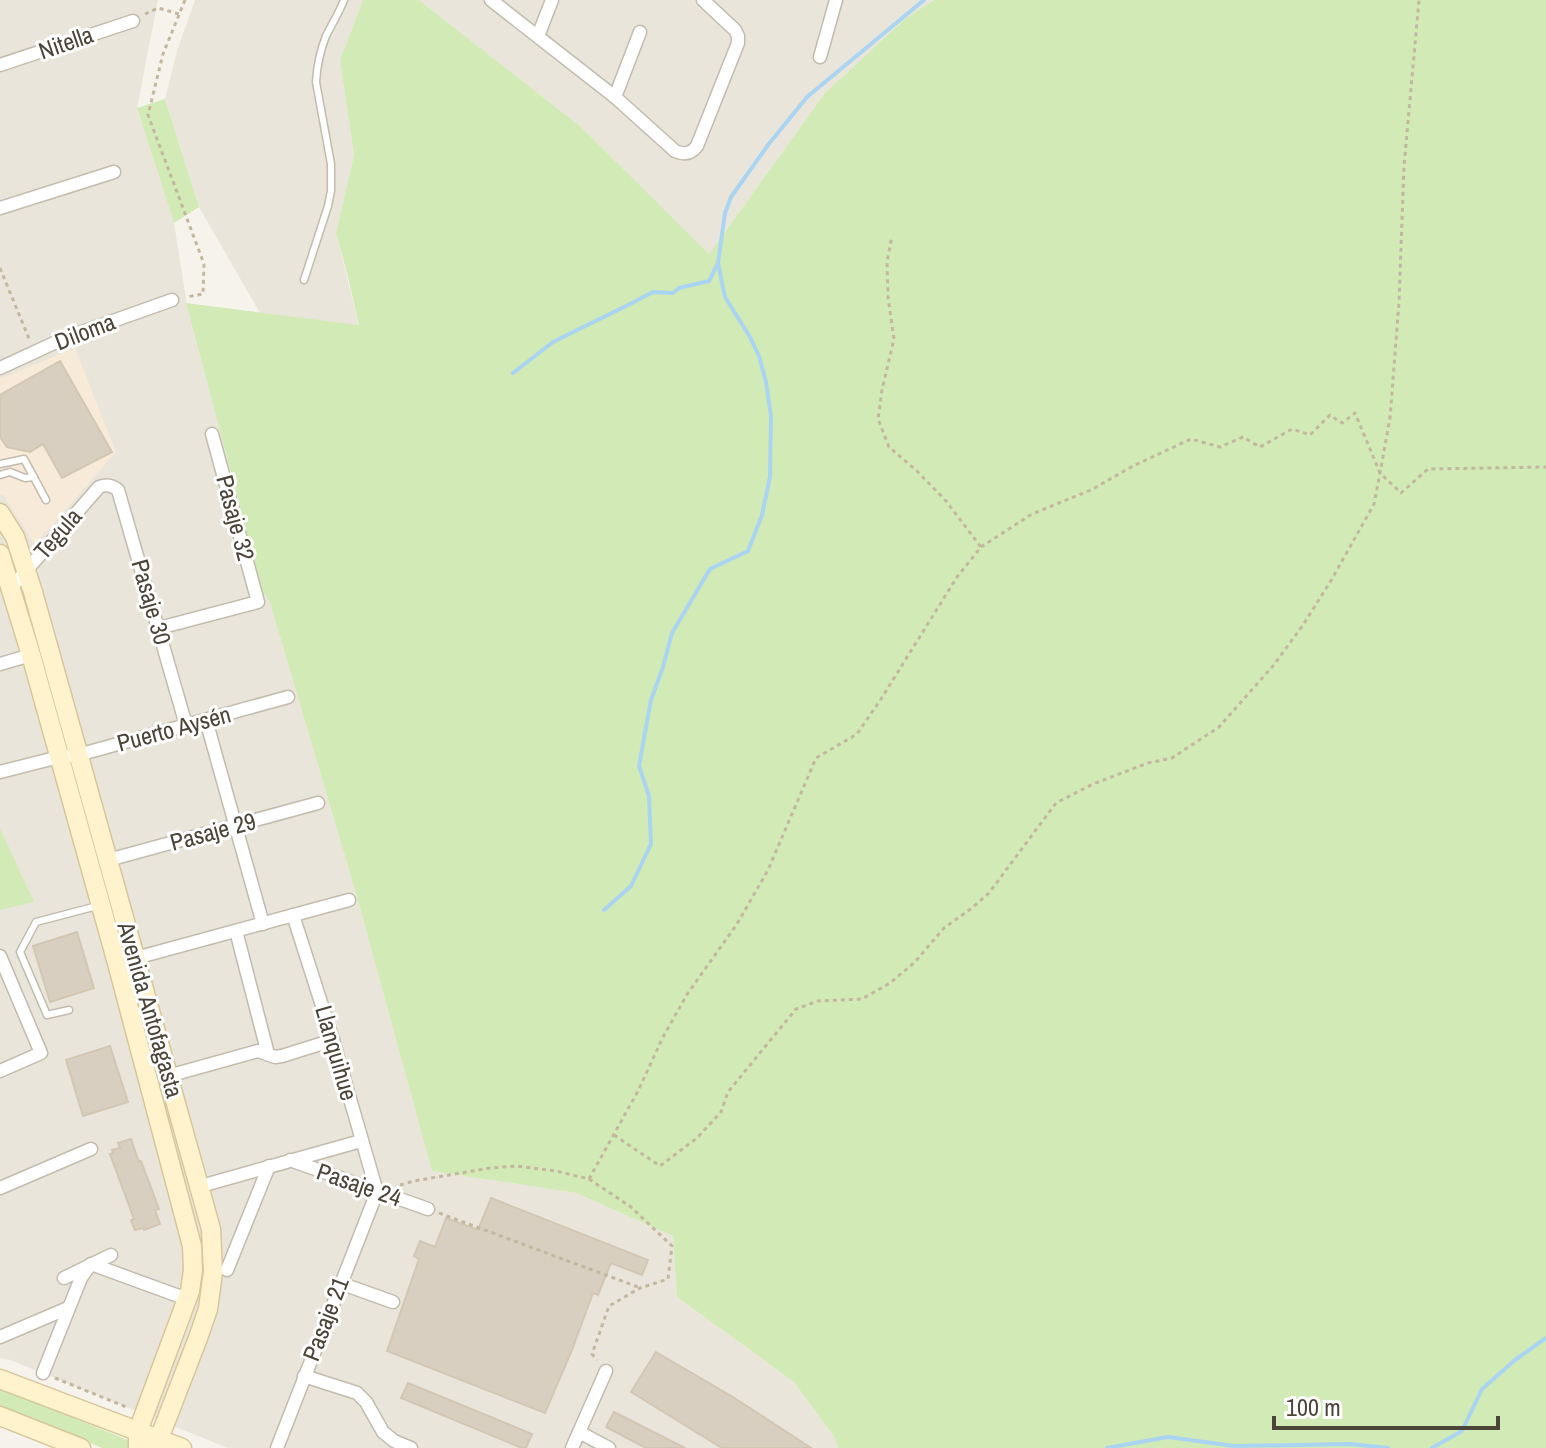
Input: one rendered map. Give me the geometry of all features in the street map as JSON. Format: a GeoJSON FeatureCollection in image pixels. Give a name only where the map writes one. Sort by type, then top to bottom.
{"type":"FeatureCollection","features":[{"type":"Feature","properties":{"kind":"street"},"geometry":{"type":"LineString","coordinates":[[491,0],[615,97],[675,151],[686,154],[695,149],[738,43],[735,30],[703,0]]}},
{"type":"Feature","properties":{"kind":"street"},"geometry":{"type":"LineString","coordinates":[[538,36],[552,0]]}},
{"type":"Feature","properties":{"kind":"street"},"geometry":{"type":"LineString","coordinates":[[820,57],[836,0]]}},
{"type":"Feature","properties":{"kind":"street","name":"Nitella"},"geometry":{"type":"LineString","coordinates":[[0,65],[133,21]]}},
{"type":"Feature","properties":{"kind":"street"},"geometry":{"type":"LineString","coordinates":[[615,97],[640,32]]}},
{"type":"Feature","properties":{"kind":"street"},"geometry":{"type":"LineString","coordinates":[[0,208],[114,172]]}},
{"type":"Feature","properties":{"kind":"street","name":"Diloma"},"geometry":{"type":"LineString","coordinates":[[0,368],[65,338],[172,300]]}},
{"type":"Feature","properties":{"kind":"street","name":"Pasaje 32"},"geometry":{"type":"LineString","coordinates":[[159,628],[258,602],[212,434]]}},
{"type":"Feature","properties":{"kind":"street","name":"Tegula"},"geometry":{"type":"LineString","coordinates":[[11,588],[99,487],[108,485]]}},
{"type":"Feature","properties":{"kind":"street","name":"Pasaje 30"},"geometry":{"type":"LineString","coordinates":[[108,485],[118,490],[186,725]]}},
{"type":"Feature","properties":{"kind":"street","name":"Avenida Antofagasta"},"geometry":{"type":"LineString","coordinates":[[0,513],[15,537],[26,571],[108,860],[126,961],[190,1234],[193,1270],[187,1299],[140,1431]]}},
{"type":"Feature","properties":{"kind":"street","name":"Avenida Antofagasta"},"geometry":{"type":"LineString","coordinates":[[0,554],[100,905],[126,961],[168,1076],[211,1229],[213,1272],[204,1324],[156,1444]]}},
{"type":"Feature","properties":{"kind":"street"},"geometry":{"type":"LineString","coordinates":[[0,664],[31,655]]}},
{"type":"Feature","properties":{"kind":"street","name":"Puerto Aysén"},"geometry":{"type":"LineString","coordinates":[[0,772],[78,755],[288,697]]}},
{"type":"Feature","properties":{"kind":"street"},"geometry":{"type":"LineString","coordinates":[[206,720],[263,924]]}},
{"type":"Feature","properties":{"kind":"street","name":"Pasaje 29"},"geometry":{"type":"LineString","coordinates":[[108,860],[318,803]]}},
{"type":"Feature","properties":{"kind":"street"},"geometry":{"type":"LineString","coordinates":[[126,961],[349,900]]}},
{"type":"Feature","properties":{"kind":"street","name":"Llanquihue"},"geometry":{"type":"LineString","coordinates":[[293,915],[377,1192]]}},
{"type":"Feature","properties":{"kind":"street"},"geometry":{"type":"LineString","coordinates":[[236,931],[268,1054]]}},
{"type":"Feature","properties":{"kind":"street"},"geometry":{"type":"LineString","coordinates":[[0,956],[41,1053],[0,1071]]}},
{"type":"Feature","properties":{"kind":"street"},"geometry":{"type":"LineString","coordinates":[[168,1076],[258,1051],[275,1057],[282,1056],[333,1040]]}},
{"type":"Feature","properties":{"kind":"street"},"geometry":{"type":"LineString","coordinates":[[201,1186],[361,1141]]}},
{"type":"Feature","properties":{"kind":"street"},"geometry":{"type":"LineString","coordinates":[[0,1188],[91,1149]]}},
{"type":"Feature","properties":{"kind":"street","name":"Pasaje 24"},"geometry":{"type":"LineString","coordinates":[[290,1160],[428,1209]]}},
{"type":"Feature","properties":{"kind":"street"},"geometry":{"type":"LineString","coordinates":[[227,1270],[269,1166]]}},
{"type":"Feature","properties":{"kind":"street","name":"Pasaje 21"},"geometry":{"type":"LineString","coordinates":[[277,1448],[377,1192]]}},
{"type":"Feature","properties":{"kind":"street"},"geometry":{"type":"LineString","coordinates":[[64,1278],[111,1255]]}},
{"type":"Feature","properties":{"kind":"street"},"geometry":{"type":"LineString","coordinates":[[91,1264],[187,1299]]}},
{"type":"Feature","properties":{"kind":"street"},"geometry":{"type":"LineString","coordinates":[[43,1373],[81,1278],[91,1264]]}},
{"type":"Feature","properties":{"kind":"street"},"geometry":{"type":"LineString","coordinates":[[340,1283],[393,1302]]}},
{"type":"Feature","properties":{"kind":"street"},"geometry":{"type":"LineString","coordinates":[[0,1337],[68,1308]]}},
{"type":"Feature","properties":{"kind":"street"},"geometry":{"type":"LineString","coordinates":[[572,1448],[606,1371]]}},
{"type":"Feature","properties":{"kind":"street"},"geometry":{"type":"LineString","coordinates":[[304,1376],[357,1393],[366,1402],[383,1432],[411,1448]]}},
{"type":"Feature","properties":{"kind":"street"},"geometry":{"type":"LineString","coordinates":[[0,1379],[140,1431],[156,1444],[182,1448]]}},
{"type":"Feature","properties":{"kind":"street"},"geometry":{"type":"LineString","coordinates":[[0,1416],[77,1447]]}},
{"type":"Feature","properties":{"kind":"street"},"geometry":{"type":"LineString","coordinates":[[579,1432],[609,1448]]}},
{"type":"Feature","properties":{"kind":"lane"},"geometry":{"type":"LineString","coordinates":[[304,280],[331,191],[331,164],[316,82],[317,70],[322,46],[344,0]]}},
{"type":"Feature","properties":{"kind":"lane"},"geometry":{"type":"LineString","coordinates":[[0,464],[24,459],[46,500]]}},
{"type":"Feature","properties":{"kind":"lane"},"geometry":{"type":"LineString","coordinates":[[0,475],[10,472],[25,478],[34,477]]}},
{"type":"Feature","properties":{"kind":"lane"},"geometry":{"type":"LineString","coordinates":[[69,1010],[47,1015],[20,952],[36,922],[100,905]]}},
{"type":"Feature","properties":{"kind":"path"},"geometry":{"type":"LineString","coordinates":[[172,300],[203,294],[204,264],[148,115],[163,54],[185,0]]}},
{"type":"Feature","properties":{"kind":"path"},"geometry":{"type":"LineString","coordinates":[[614,1135],[660,1166],[697,1138],[721,1112],[728,1092],[796,1009],[818,1001],[862,999],[890,983],[914,963],[944,928],[989,893],[1056,803],[1093,784],[1148,763],[1172,758],[1219,727],[1273,666],[1303,625],[1374,504],[1380,473],[1390,418],[1399,302],[1404,166],[1419,0]]}},
{"type":"Feature","properties":{"kind":"path"},"geometry":{"type":"LineString","coordinates":[[133,21],[158,8],[179,14]]}},
{"type":"Feature","properties":{"kind":"path"},"geometry":{"type":"LineString","coordinates":[[892,236],[887,262],[894,339],[878,419],[889,447],[946,501],[981,547]]}},
{"type":"Feature","properties":{"kind":"path"},"geometry":{"type":"LineString","coordinates":[[0,268],[34,352]]}},
{"type":"Feature","properties":{"kind":"path"},"geometry":{"type":"LineString","coordinates":[[589,1179],[682,1004],[737,924],[768,870],[816,758],[857,734],[957,577],[981,547],[1032,514],[1091,490],[1191,439],[1220,447],[1243,437],[1260,447],[1292,429],[1310,435],[1330,415],[1342,423],[1355,413],[1380,473],[1401,493],[1428,469],[1546,467]]}},
{"type":"Feature","properties":{"kind":"path"},"geometry":{"type":"LineString","coordinates":[[377,1192],[414,1181],[517,1166],[589,1179],[631,1207],[672,1246],[668,1279],[640,1288],[609,1306],[592,1354],[606,1371]]}},
{"type":"Feature","properties":{"kind":"path"},"geometry":{"type":"LineString","coordinates":[[428,1209],[640,1288]]}},
{"type":"Feature","properties":{"kind":"path"},"geometry":{"type":"LineString","coordinates":[[43,1373],[140,1431]]}},
{"type":"Feature","properties":{"kind":"shaded area"},"geometry":{"type":"Polygon","coordinates":[[[0,0],[158,0],[137,108],[174,223],[188,311],[262,590],[270,603],[357,897],[432,1171],[576,1193],[673,1236],[677,1297],[794,1382],[835,1438],[838,1448],[228,1448],[0,1358],[0,0]]]}},
{"type":"Feature","properties":{"kind":"shaded area"},"geometry":{"type":"Polygon","coordinates":[[[195,0],[363,0],[340,60],[354,155],[336,233],[359,326],[260,313],[199,207],[165,99],[177,51],[195,0]]]}},
{"type":"Feature","properties":{"kind":"shaded area"},"geometry":{"type":"Polygon","coordinates":[[[419,0],[934,0],[905,19],[825,93],[709,254],[580,126],[419,0]]]}},
{"type":"Feature","properties":{"kind":"shaded area"},"geometry":{"type":"Polygon","coordinates":[[[75,348],[116,452],[35,545],[0,494],[0,379],[75,348]]]}},
{"type":"Feature","properties":{"kind":"green space"},"geometry":{"type":"Polygon","coordinates":[[[363,0],[419,0],[580,126],[709,254],[825,93],[905,19],[934,0],[1546,0],[1546,1448],[838,1448],[835,1438],[794,1382],[677,1297],[673,1236],[576,1193],[432,1171],[357,897],[270,603],[262,590],[186,303],[359,325],[336,233],[354,155],[340,60],[363,0]]]}},
{"type":"Feature","properties":{"kind":"green space"},"geometry":{"type":"Polygon","coordinates":[[[165,99],[199,207],[174,223],[137,108],[165,99]]]}},
{"type":"Feature","properties":{"kind":"green space"},"geometry":{"type":"Polygon","coordinates":[[[0,828],[34,902],[0,910],[0,828]]]}},
{"type":"Feature","properties":{"kind":"green space"},"geometry":{"type":"Polygon","coordinates":[[[0,1388],[135,1443],[134,1448],[102,1448],[0,1407],[0,1388]]]}},
{"type":"Feature","properties":{"kind":"building"},"geometry":{"type":"Polygon","coordinates":[[[60,361],[112,452],[62,478],[43,444],[30,452],[7,447],[0,437],[0,395],[60,361]]]}},
{"type":"Feature","properties":{"kind":"building"},"geometry":{"type":"Polygon","coordinates":[[[77,932],[94,988],[50,1002],[33,946],[77,932]]]}},
{"type":"Feature","properties":{"kind":"building"},"geometry":{"type":"Polygon","coordinates":[[[110,1046],[128,1102],[83,1116],[66,1060],[110,1046]]]}},
{"type":"Feature","properties":{"kind":"building"},"geometry":{"type":"Polygon","coordinates":[[[131,1139],[159,1209],[155,1210],[160,1224],[144,1230],[135,1230],[131,1220],[134,1219],[110,1154],[112,1150],[120,1148],[118,1143],[131,1139]]]}},
{"type":"Feature","properties":{"kind":"building"},"geometry":{"type":"Polygon","coordinates":[[[491,1198],[648,1260],[642,1275],[611,1263],[598,1295],[593,1293],[545,1413],[387,1351],[419,1259],[414,1256],[420,1241],[435,1247],[446,1218],[478,1230],[491,1198]]]}},
{"type":"Feature","properties":{"kind":"building"},"geometry":{"type":"Polygon","coordinates":[[[656,1352],[811,1448],[722,1448],[631,1392],[656,1352]]]}},
{"type":"Feature","properties":{"kind":"building"},"geometry":{"type":"Polygon","coordinates":[[[408,1383],[532,1434],[526,1448],[401,1398],[408,1383]]]}},
{"type":"Feature","properties":{"kind":"building"},"geometry":{"type":"Polygon","coordinates":[[[614,1412],[685,1448],[646,1448],[606,1427],[614,1412]]]}},
{"type":"Feature","properties":{"kind":"waterway"},"geometry":{"type":"LineString","coordinates":[[604,910],[631,886],[651,844],[649,796],[639,766],[651,700],[672,633],[710,569],[748,551],[762,515],[770,477],[771,416],[766,382],[750,337],[725,297],[718,263],[725,213],[731,197],[807,97],[924,0]]}},
{"type":"Feature","properties":{"kind":"waterway"},"geometry":{"type":"LineString","coordinates":[[513,373],[553,342],[653,292],[673,293],[679,288],[709,281],[718,263]]}},
{"type":"Feature","properties":{"kind":"waterway"},"geometry":{"type":"LineString","coordinates":[[1432,1448],[1462,1431],[1482,1389],[1546,1338]]}},
{"type":"Feature","properties":{"kind":"waterway"},"geometry":{"type":"LineString","coordinates":[[1107,1448],[1168,1437],[1234,1446],[1350,1444],[1388,1448]]}}]}
